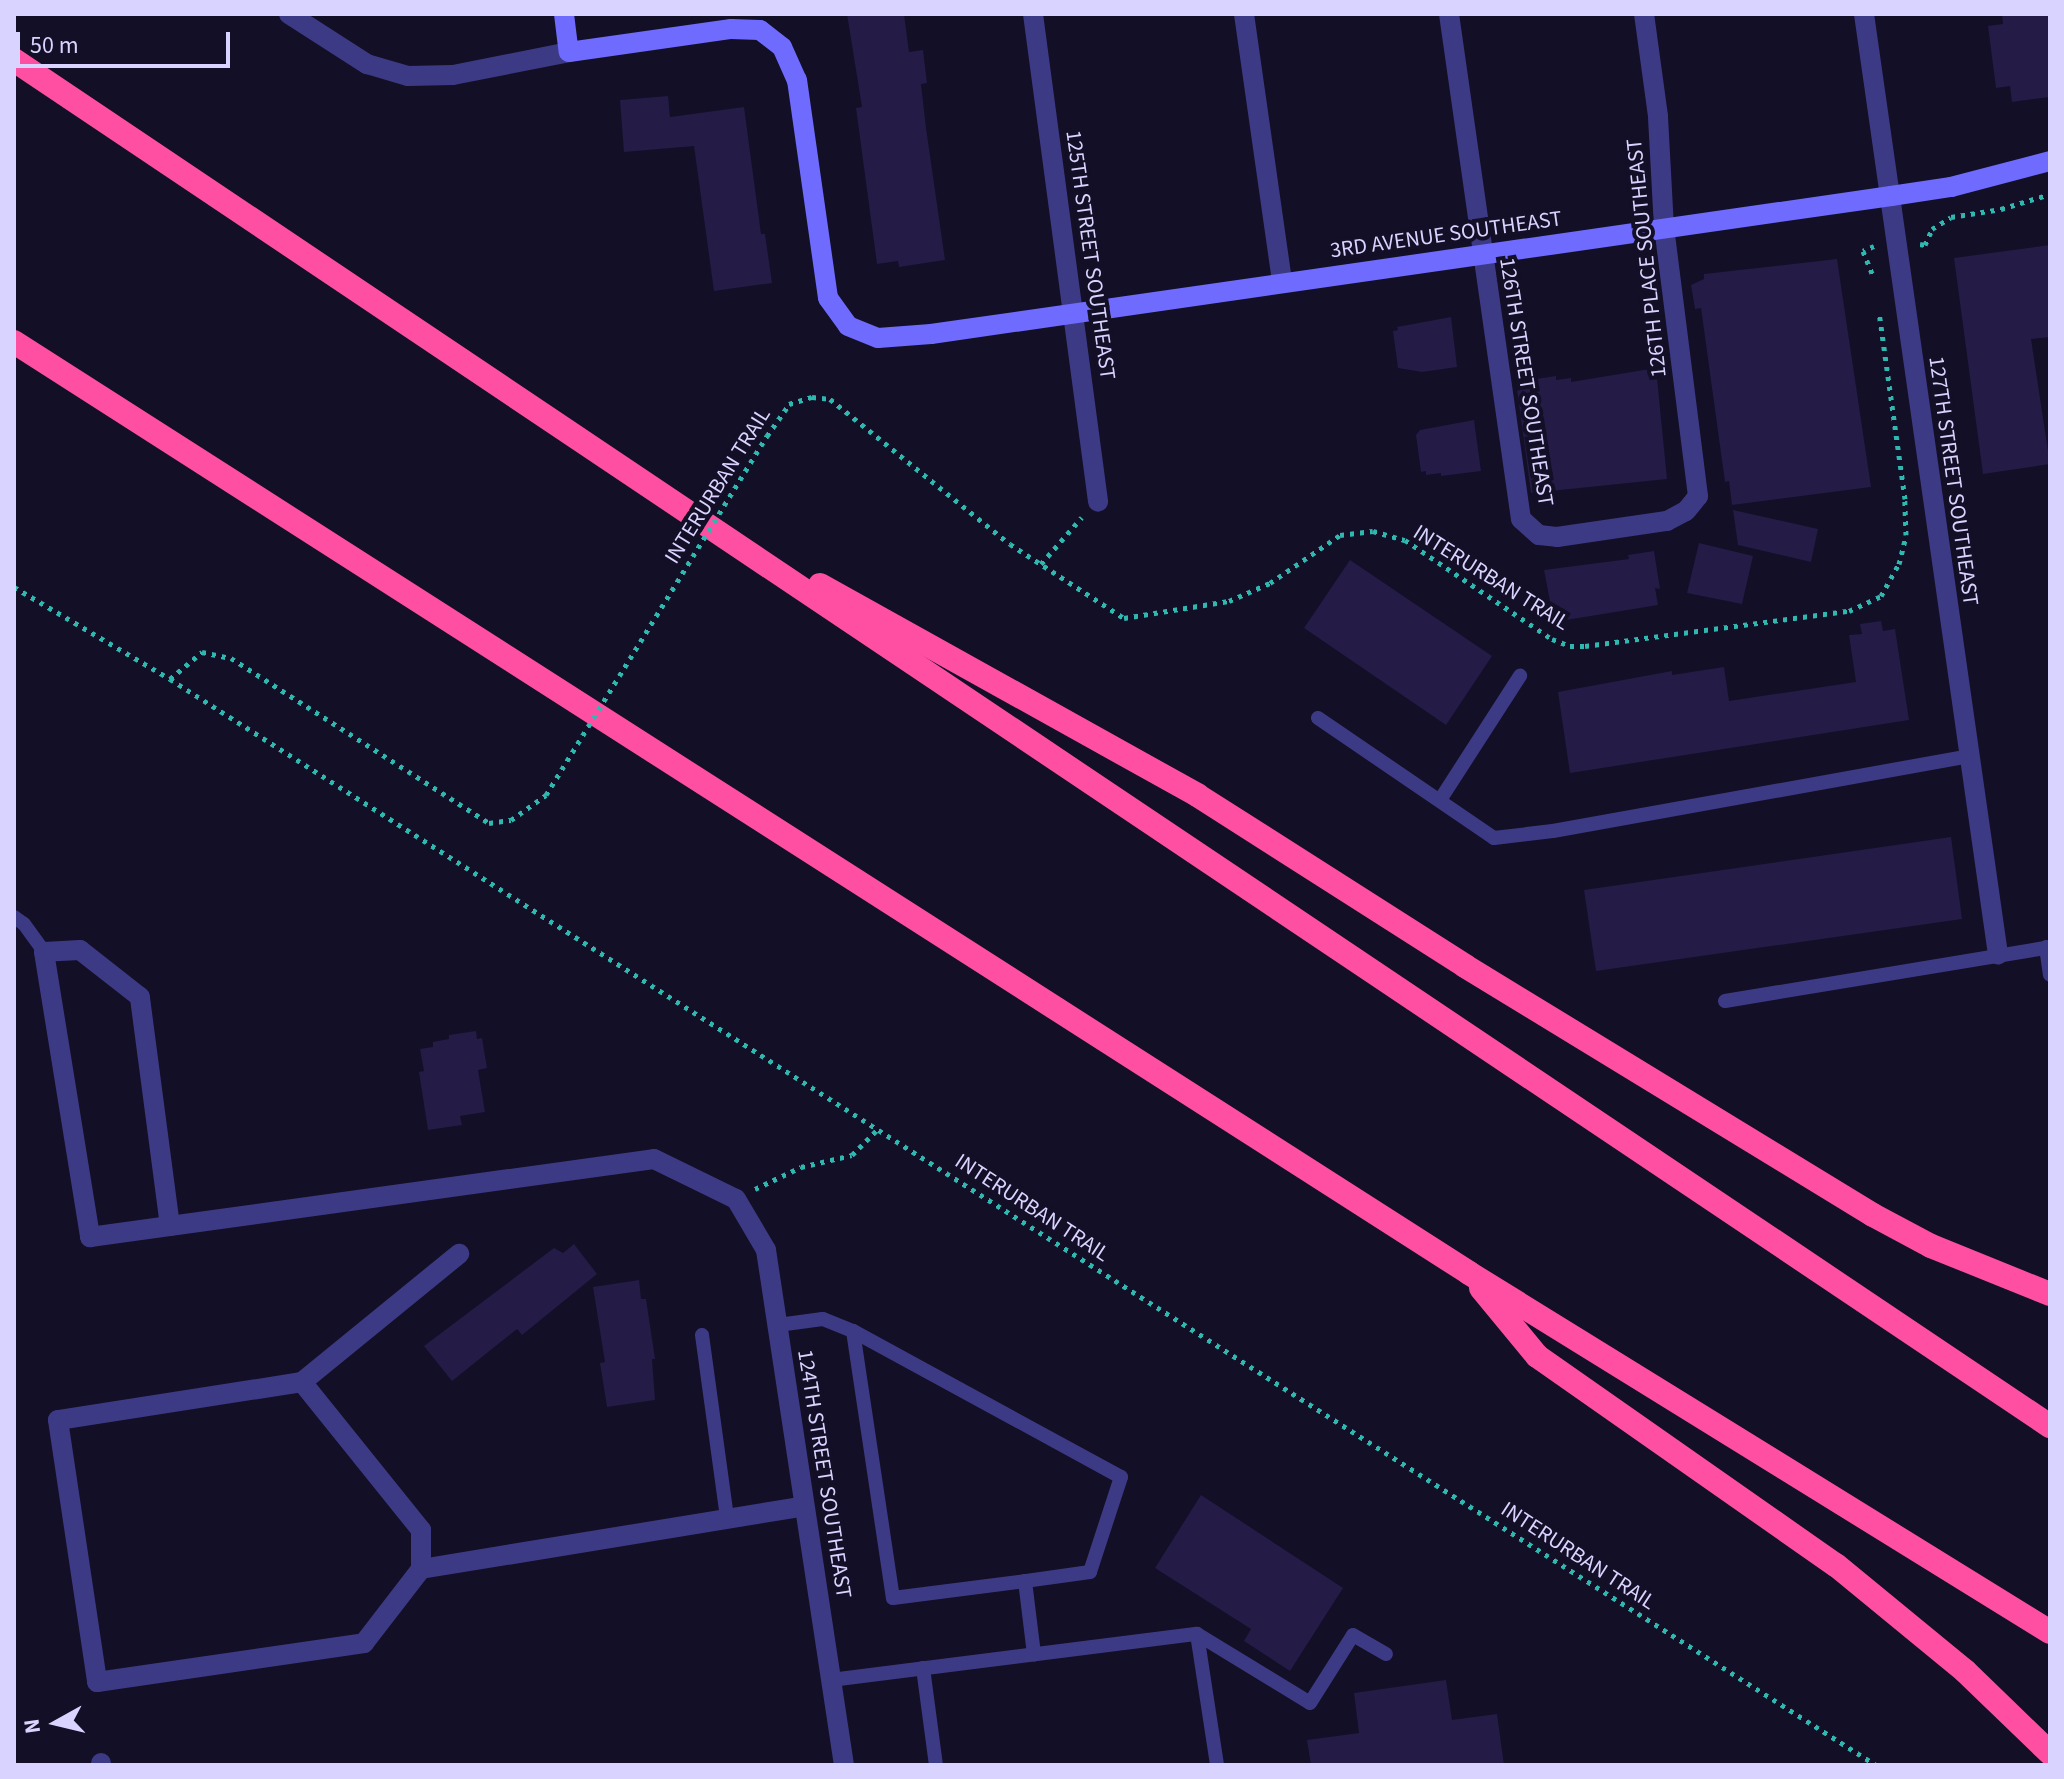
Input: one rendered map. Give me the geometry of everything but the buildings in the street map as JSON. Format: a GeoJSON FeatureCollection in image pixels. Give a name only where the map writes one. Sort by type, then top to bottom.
{"type":"FeatureCollection","features":[{"type":"Feature","properties":{"kind":"highway"},"geometry":{"type":"LineString","coordinates":[[14,60],[2050,1426]]}},
{"type":"Feature","properties":{"kind":"highway"},"geometry":{"type":"LineString","coordinates":[[14,342],[1469,1273],[2050,1632]]}},
{"type":"Feature","properties":{"kind":"highway"},"geometry":{"type":"LineString","coordinates":[[675,504],[1197,795],[1465,966],[1873,1215],[1931,1246],[2050,1294]]}},
{"type":"Feature","properties":{"kind":"highway"},"geometry":{"type":"LineString","coordinates":[[1469,1273],[1537,1356],[1836,1565],[1965,1671],[2050,1753]]}},
{"type":"Feature","properties":{"kind":"street"},"geometry":{"type":"LineString","coordinates":[[289,14],[367,64],[408,76],[453,75],[569,52],[564,14]]}},
{"type":"Feature","properties":{"kind":"street","name":"125TH STREET SOUTHEAST"},"geometry":{"type":"LineString","coordinates":[[1033,14],[1098,502]]}},
{"type":"Feature","properties":{"kind":"street"},"geometry":{"type":"LineString","coordinates":[[1244,14],[1282,282]]}},
{"type":"Feature","properties":{"kind":"street","name":"126TH STREET SOUTHEAST"},"geometry":{"type":"LineString","coordinates":[[1449,14],[1521,519],[1539,535],[1557,537],[1667,521],[1686,511],[1698,496]]}},
{"type":"Feature","properties":{"kind":"street","name":"126TH PLACE SOUTHEAST"},"geometry":{"type":"LineString","coordinates":[[1644,14],[1658,116],[1664,228],[1698,496]]}},
{"type":"Feature","properties":{"kind":"street","name":"127TH STREET SOUTHEAST"},"geometry":{"type":"LineString","coordinates":[[1864,14],[1998,954]]}},
{"type":"Feature","properties":{"kind":"street","name":"3RD AVENUE SOUTHEAST"},"geometry":{"type":"LineString","coordinates":[[569,52],[731,29],[760,30],[782,47],[797,80],[828,298],[848,326],[878,338],[1074,314],[1951,187],[2050,161]]}},
{"type":"Feature","properties":{"kind":"street"},"geometry":{"type":"LineString","coordinates":[[170,1226],[140,997],[80,950],[44,952],[90,1237],[170,1226],[654,1159],[736,1199]]}},
{"type":"Feature","properties":{"kind":"street","name":"124TH STREET SOUTHEAST"},"geometry":{"type":"LineString","coordinates":[[736,1199],[766,1250],[844,1765]]}},
{"type":"Feature","properties":{"kind":"street"},"geometry":{"type":"LineString","coordinates":[[302,1382],[421,1530],[421,1569],[364,1643],[97,1682],[58,1420],[302,1382],[459,1254]]}},
{"type":"Feature","properties":{"kind":"street"},"geometry":{"type":"LineString","coordinates":[[421,1569],[804,1506]]}},
{"type":"Feature","properties":{"kind":"lane"},"geometry":{"type":"LineString","coordinates":[[1440,800],[1520,676]]}},
{"type":"Feature","properties":{"kind":"lane"},"geometry":{"type":"LineString","coordinates":[[1318,718],[1494,838],[1969,756]]}},
{"type":"Feature","properties":{"kind":"lane"},"geometry":{"type":"LineString","coordinates":[[14,917],[24,924],[44,952]]}},
{"type":"Feature","properties":{"kind":"lane"},"geometry":{"type":"LineString","coordinates":[[1725,1001],[2048,947],[2050,975]]}},
{"type":"Feature","properties":{"kind":"lane"},"geometry":{"type":"LineString","coordinates":[[778,1325],[823,1319],[853,1331],[1121,1477],[1090,1572],[893,1598],[853,1331]]}},
{"type":"Feature","properties":{"kind":"lane"},"geometry":{"type":"LineString","coordinates":[[702,1335],[727,1518]]}},
{"type":"Feature","properties":{"kind":"lane"},"geometry":{"type":"LineString","coordinates":[[1025,1581],[1034,1654]]}},
{"type":"Feature","properties":{"kind":"lane"},"geometry":{"type":"LineString","coordinates":[[831,1680],[1197,1634],[1310,1703],[1353,1635],[1386,1654]]}},
{"type":"Feature","properties":{"kind":"lane"},"geometry":{"type":"LineString","coordinates":[[1197,1634],[1217,1765]]}},
{"type":"Feature","properties":{"kind":"lane"},"geometry":{"type":"LineString","coordinates":[[923,1668],[936,1765]]}},
{"type":"Feature","properties":{"kind":"path"},"geometry":{"type":"LineString","coordinates":[[1913,243],[1925,245],[1932,229],[1951,217],[2001,209],[2050,194]]}},
{"type":"Feature","properties":{"kind":"path"},"geometry":{"type":"LineString","coordinates":[[1871,246],[1863,251],[1874,272],[1876,287]]}},
{"type":"Feature","properties":{"kind":"path","name":"INTERURBAN TRAIL"},"geometry":{"type":"LineString","coordinates":[[170,679],[202,652],[231,658],[489,823],[511,820],[546,795],[789,404],[812,397],[830,399],[1010,544],[1124,618],[1229,601],[1270,583],[1340,535],[1373,531],[1405,540],[1552,639],[1570,646],[1849,611],[1881,596],[1899,564],[1906,535],[1905,499],[1878,302]]}},
{"type":"Feature","properties":{"kind":"path"},"geometry":{"type":"LineString","coordinates":[[1041,564],[1067,530],[1098,502]]}},
{"type":"Feature","properties":{"kind":"path","name":"INTERURBAN TRAIL"},"geometry":{"type":"LineString","coordinates":[[14,587],[170,679],[1876,1765]]}},
{"type":"Feature","properties":{"kind":"path"},"geometry":{"type":"LineString","coordinates":[[736,1199],[801,1167],[852,1155],[878,1129]]}}]}
